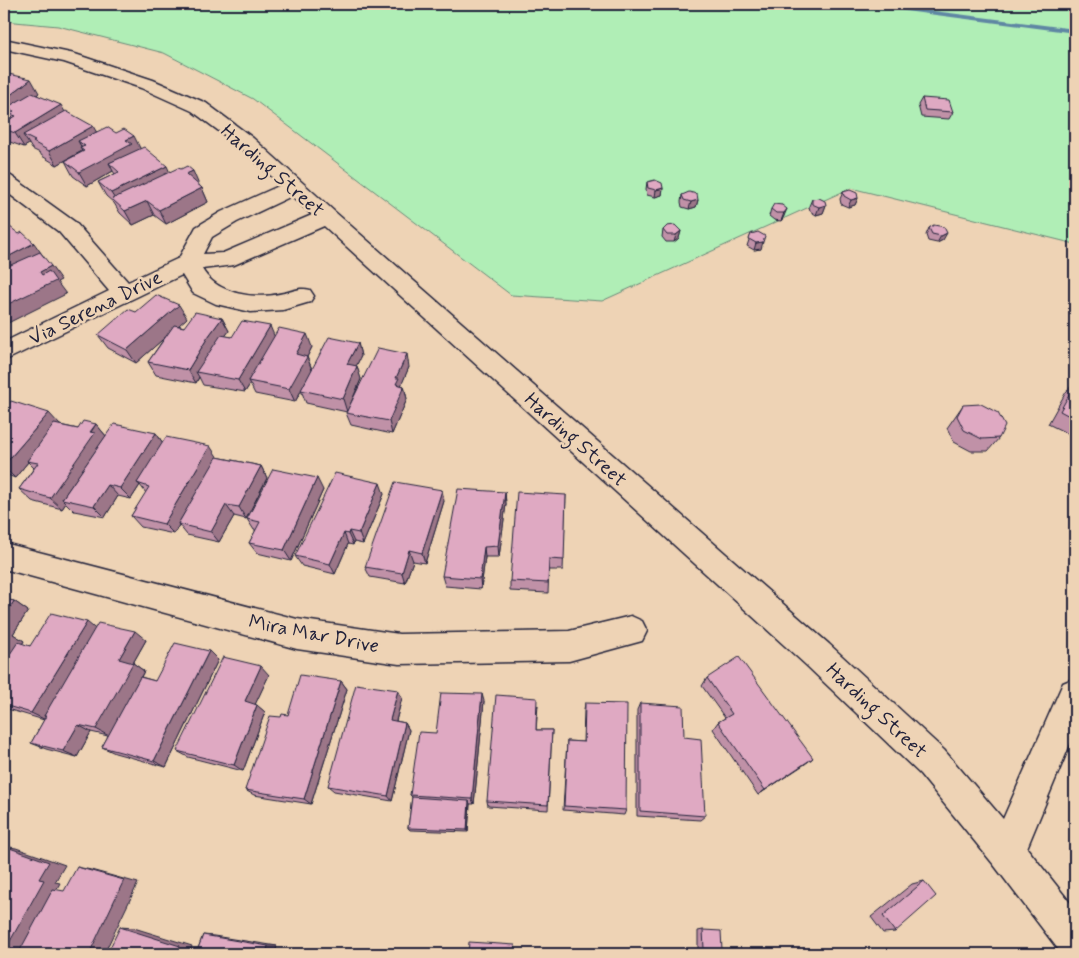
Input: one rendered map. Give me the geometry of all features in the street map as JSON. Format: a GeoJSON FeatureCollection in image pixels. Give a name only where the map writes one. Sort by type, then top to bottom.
{"type":"FeatureCollection","features":[{"type":"Feature","properties":{"kind":"street","name":"Harding Street"},"geometry":{"type":"LineString","coordinates":[[4,44],[69,58],[147,84],[199,107],[246,142],[327,217],[818,655],[932,762],[1007,852],[1075,939]]}},
{"type":"Feature","properties":{"kind":"street"},"geometry":{"type":"LineString","coordinates":[[4,180],[67,227],[124,293]]}},
{"type":"Feature","properties":{"kind":"street","name":"Via Serena Drive"},"geometry":{"type":"LineString","coordinates":[[187,263],[204,232],[229,217],[294,187]]}},
{"type":"Feature","properties":{"kind":"street","name":"Via Serena Drive"},"geometry":{"type":"LineString","coordinates":[[4,352],[187,263],[226,260],[327,217]]}},
{"type":"Feature","properties":{"kind":"street"},"geometry":{"type":"LineString","coordinates":[[187,263],[201,287],[224,298],[250,304],[283,302],[302,296]]}},
{"type":"Feature","properties":{"kind":"street","name":"Mira Mar Drive"},"geometry":{"type":"LineString","coordinates":[[4,556],[297,634],[399,649],[569,646],[631,631]]}},
{"type":"Feature","properties":{"kind":"street"},"geometry":{"type":"LineString","coordinates":[[1007,852],[1075,694]]}},
{"type":"Feature","properties":{"kind":"green space"},"geometry":{"type":"Polygon","coordinates":[[[4,4],[1075,4],[1075,244],[851,188],[602,301],[511,295],[253,99],[164,53],[58,26],[4,21],[4,4]]]}},
{"type":"Feature","properties":{"kind":"building"},"geometry":{"type":"Polygon","coordinates":[[[4,73],[31,79],[4,100],[4,73]]]}},
{"type":"Feature","properties":{"kind":"building"},"geometry":{"type":"Polygon","coordinates":[[[32,93],[61,105],[15,133],[4,129],[4,123],[16,116],[10,114],[14,111],[6,108],[32,93]]]}},
{"type":"Feature","properties":{"kind":"building"},"geometry":{"type":"Polygon","coordinates":[[[922,98],[949,100],[953,112],[925,110],[922,98]]]}},
{"type":"Feature","properties":{"kind":"building"},"geometry":{"type":"Polygon","coordinates":[[[66,111],[93,126],[49,151],[23,135],[66,111]]]}},
{"type":"Feature","properties":{"kind":"building"},"geometry":{"type":"Polygon","coordinates":[[[107,127],[116,133],[124,129],[134,136],[126,140],[132,144],[79,172],[65,161],[84,151],[80,148],[85,146],[78,141],[107,127]]]}},
{"type":"Feature","properties":{"kind":"building"},"geometry":{"type":"Polygon","coordinates":[[[144,147],[167,166],[111,193],[98,182],[119,172],[109,163],[144,147]]]}},
{"type":"Feature","properties":{"kind":"building"},"geometry":{"type":"Polygon","coordinates":[[[187,166],[193,171],[186,174],[202,188],[159,210],[147,201],[125,211],[112,199],[178,168],[181,169],[187,166]]]}},
{"type":"Feature","properties":{"kind":"building"},"geometry":{"type":"Polygon","coordinates":[[[655,180],[662,183],[663,188],[656,190],[648,188],[647,182],[655,180]]]}},
{"type":"Feature","properties":{"kind":"building"},"geometry":{"type":"Polygon","coordinates":[[[850,190],[857,193],[858,198],[851,200],[844,196],[843,192],[850,190]]]}},
{"type":"Feature","properties":{"kind":"building"},"geometry":{"type":"Polygon","coordinates":[[[689,192],[697,194],[698,200],[691,202],[684,200],[682,195],[689,192]]]}},
{"type":"Feature","properties":{"kind":"building"},"geometry":{"type":"Polygon","coordinates":[[[819,198],[825,201],[826,205],[819,207],[812,204],[812,199],[819,198]]]}},
{"type":"Feature","properties":{"kind":"building"},"geometry":{"type":"Polygon","coordinates":[[[774,204],[782,205],[787,209],[784,213],[776,213],[771,209],[774,204]]]}},
{"type":"Feature","properties":{"kind":"building"},"geometry":{"type":"Polygon","coordinates":[[[4,223],[19,234],[22,232],[34,243],[4,259],[4,223]]]}},
{"type":"Feature","properties":{"kind":"building"},"geometry":{"type":"Polygon","coordinates":[[[675,225],[681,231],[676,235],[667,235],[663,230],[667,226],[675,225]]]}},
{"type":"Feature","properties":{"kind":"building"},"geometry":{"type":"Polygon","coordinates":[[[934,225],[944,227],[947,233],[941,236],[932,234],[929,228],[934,225]]]}},
{"type":"Feature","properties":{"kind":"building"},"geometry":{"type":"Polygon","coordinates":[[[758,232],[765,236],[763,242],[756,243],[749,239],[751,234],[758,232]]]}},
{"type":"Feature","properties":{"kind":"building"},"geometry":{"type":"Polygon","coordinates":[[[40,252],[51,266],[40,272],[42,275],[49,271],[56,281],[4,306],[4,268],[40,252]]]}},
{"type":"Feature","properties":{"kind":"building"},"geometry":{"type":"Polygon","coordinates":[[[156,295],[179,305],[127,350],[98,335],[128,309],[136,312],[156,295]]]}},
{"type":"Feature","properties":{"kind":"building"},"geometry":{"type":"Polygon","coordinates":[[[195,312],[222,318],[188,370],[148,362],[174,325],[184,327],[195,312]]]}},
{"type":"Feature","properties":{"kind":"building"},"geometry":{"type":"Polygon","coordinates":[[[242,321],[270,326],[238,380],[196,372],[221,335],[232,337],[242,321]]]}},
{"type":"Feature","properties":{"kind":"building"},"geometry":{"type":"Polygon","coordinates":[[[279,328],[307,334],[296,354],[307,357],[289,389],[248,381],[279,328]]]}},
{"type":"Feature","properties":{"kind":"building"},"geometry":{"type":"Polygon","coordinates":[[[329,337],[358,343],[347,364],[357,366],[343,399],[301,390],[329,337]]]}},
{"type":"Feature","properties":{"kind":"building"},"geometry":{"type":"Polygon","coordinates":[[[378,348],[407,354],[396,378],[399,378],[396,384],[404,386],[389,421],[346,413],[378,348]]]}},
{"type":"Feature","properties":{"kind":"building"},"geometry":{"type":"Polygon","coordinates":[[[1075,384],[1075,419],[1060,411],[1075,384]]]}},
{"type":"Feature","properties":{"kind":"building"},"geometry":{"type":"Polygon","coordinates":[[[11,401],[49,413],[4,465],[4,410],[11,401]]]}},
{"type":"Feature","properties":{"kind":"building"},"geometry":{"type":"Polygon","coordinates":[[[981,404],[998,413],[1005,426],[999,438],[982,439],[964,430],[957,416],[963,405],[981,404]]]}},
{"type":"Feature","properties":{"kind":"building"},"geometry":{"type":"Polygon","coordinates":[[[83,421],[96,424],[90,432],[95,433],[50,498],[19,489],[38,463],[27,461],[54,424],[78,429],[83,421]]]}},
{"type":"Feature","properties":{"kind":"building"},"geometry":{"type":"Polygon","coordinates":[[[114,424],[156,433],[120,488],[108,485],[94,506],[62,499],[114,424]]]}},
{"type":"Feature","properties":{"kind":"building"},"geometry":{"type":"Polygon","coordinates":[[[166,437],[210,446],[164,524],[131,516],[149,487],[137,483],[166,437]]]}},
{"type":"Feature","properties":{"kind":"building"},"geometry":{"type":"Polygon","coordinates":[[[217,457],[261,466],[239,507],[226,505],[211,532],[178,524],[217,457]]]}},
{"type":"Feature","properties":{"kind":"building"},"geometry":{"type":"Polygon","coordinates":[[[273,469],[317,478],[284,550],[249,543],[260,522],[247,519],[273,469]]]}},
{"type":"Feature","properties":{"kind":"building"},"geometry":{"type":"Polygon","coordinates":[[[335,473],[380,483],[359,533],[349,531],[348,534],[344,533],[330,564],[295,556],[335,473]]]}},
{"type":"Feature","properties":{"kind":"building"},"geometry":{"type":"Polygon","coordinates":[[[395,482],[442,490],[422,553],[409,550],[402,573],[365,567],[395,482]]]}},
{"type":"Feature","properties":{"kind":"building"},"geometry":{"type":"Polygon","coordinates":[[[458,489],[505,492],[498,546],[484,547],[480,579],[442,576],[458,489]]]}},
{"type":"Feature","properties":{"kind":"building"},"geometry":{"type":"Polygon","coordinates":[[[517,492],[566,495],[564,560],[549,559],[548,583],[510,581],[517,492]]]}},
{"type":"Feature","properties":{"kind":"building"},"geometry":{"type":"Polygon","coordinates":[[[4,599],[14,601],[4,617],[4,599]]]}},
{"type":"Feature","properties":{"kind":"building"},"geometry":{"type":"Polygon","coordinates":[[[51,613],[87,622],[31,713],[4,705],[4,663],[18,642],[30,646],[51,613]]]}},
{"type":"Feature","properties":{"kind":"building"},"geometry":{"type":"Polygon","coordinates":[[[98,623],[135,631],[119,659],[133,663],[96,729],[78,725],[63,751],[31,743],[46,716],[44,716],[98,623]]]}},
{"type":"Feature","properties":{"kind":"building"},"geometry":{"type":"Polygon","coordinates":[[[4,631],[10,632],[4,641],[4,631]]]}},
{"type":"Feature","properties":{"kind":"building"},"geometry":{"type":"Polygon","coordinates":[[[175,643],[209,651],[154,761],[102,747],[140,677],[155,681],[175,643]]]}},
{"type":"Feature","properties":{"kind":"building"},"geometry":{"type":"Polygon","coordinates":[[[223,657],[261,666],[245,701],[257,705],[234,765],[177,751],[223,657]]]}},
{"type":"Feature","properties":{"kind":"building"},"geometry":{"type":"Polygon","coordinates":[[[739,657],[813,758],[765,790],[718,722],[732,714],[707,678],[739,657]]]}},
{"type":"Feature","properties":{"kind":"building"},"geometry":{"type":"Polygon","coordinates":[[[300,675],[341,681],[304,799],[245,790],[270,716],[281,717],[282,714],[288,715],[300,675]]]}},
{"type":"Feature","properties":{"kind":"building"},"geometry":{"type":"Polygon","coordinates":[[[356,684],[398,690],[390,720],[405,723],[388,796],[328,786],[356,684]]]}},
{"type":"Feature","properties":{"kind":"building"},"geometry":{"type":"Polygon","coordinates":[[[441,693],[482,694],[472,799],[410,795],[419,732],[436,733],[441,693]]]}},
{"type":"Feature","properties":{"kind":"building"},"geometry":{"type":"Polygon","coordinates":[[[496,695],[537,698],[536,730],[552,730],[548,805],[487,801],[496,695]]]}},
{"type":"Feature","properties":{"kind":"building"},"geometry":{"type":"Polygon","coordinates":[[[585,703],[627,704],[626,810],[564,806],[567,741],[584,742],[585,703]]]}},
{"type":"Feature","properties":{"kind":"building"},"geometry":{"type":"Polygon","coordinates":[[[640,703],[683,706],[684,737],[701,739],[705,816],[640,811],[640,703]]]}},
{"type":"Feature","properties":{"kind":"building"},"geometry":{"type":"Polygon","coordinates":[[[412,797],[469,801],[467,830],[408,828],[412,797]]]}},
{"type":"Feature","properties":{"kind":"building"},"geometry":{"type":"Polygon","coordinates":[[[4,846],[49,862],[39,879],[44,880],[4,952],[4,846]]]}},
{"type":"Feature","properties":{"kind":"building"},"geometry":{"type":"Polygon","coordinates":[[[77,867],[124,880],[89,954],[18,954],[53,889],[64,891],[77,867]]]}},
{"type":"Feature","properties":{"kind":"building"},"geometry":{"type":"Polygon","coordinates":[[[924,881],[936,896],[895,932],[883,916],[924,881]]]}},
{"type":"Feature","properties":{"kind":"building"},"geometry":{"type":"Polygon","coordinates":[[[120,927],[180,946],[176,954],[107,954],[120,927]]]}},
{"type":"Feature","properties":{"kind":"building"},"geometry":{"type":"Polygon","coordinates":[[[703,930],[721,931],[722,950],[704,949],[703,930]]]}},
{"type":"Feature","properties":{"kind":"building"},"geometry":{"type":"Polygon","coordinates":[[[203,935],[268,946],[266,954],[196,954],[203,935]]]}},
{"type":"Feature","properties":{"kind":"building"},"geometry":{"type":"Polygon","coordinates":[[[469,942],[515,945],[514,954],[468,954],[469,942]]]}},
{"type":"Feature","properties":{"kind":"building"},"geometry":{"type":"Polygon","coordinates":[[[703,951],[722,951],[722,954],[703,954],[703,951]]]}},
{"type":"Feature","properties":{"kind":"waterway"},"geometry":{"type":"LineString","coordinates":[[867,4],[1075,31]]}}]}
